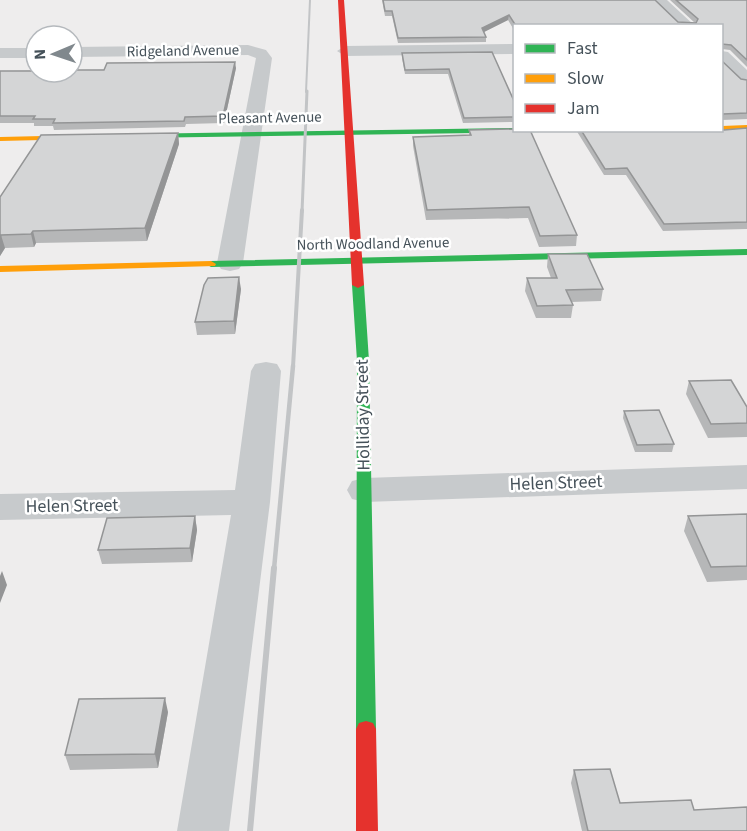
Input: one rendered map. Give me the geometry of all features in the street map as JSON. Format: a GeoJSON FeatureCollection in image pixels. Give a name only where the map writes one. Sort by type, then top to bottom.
{"type":"FeatureCollection","features":[{"type":"Feature","properties":{"kind":"street","name":"Holliday Street"},"geometry":{"type":"LineString","coordinates":[[341,0],[363,361],[367,831]]}},
{"type":"Feature","properties":{"kind":"street"},"geometry":{"type":"LineString","coordinates":[[659,0],[686,24]]}},
{"type":"Feature","properties":{"kind":"street"},"geometry":{"type":"LineString","coordinates":[[723,46],[738,45]]}},
{"type":"Feature","properties":{"kind":"street"},"geometry":{"type":"LineString","coordinates":[[345,51],[513,49]]}},
{"type":"Feature","properties":{"kind":"street","name":"Ridgeland Avenue"},"geometry":{"type":"LineString","coordinates":[[84,52],[248,50],[260,53],[264,58],[230,264]]}},
{"type":"Feature","properties":{"kind":"street"},"geometry":{"type":"LineString","coordinates":[[0,53],[24,53]]}},
{"type":"Feature","properties":{"kind":"street"},"geometry":{"type":"LineString","coordinates":[[723,57],[747,79]]}},
{"type":"Feature","properties":{"kind":"street"},"geometry":{"type":"LineString","coordinates":[[723,128],[747,127]]}},
{"type":"Feature","properties":{"kind":"street","name":"Pleasant Avenue"},"geometry":{"type":"LineString","coordinates":[[120,136],[513,130]]}},
{"type":"Feature","properties":{"kind":"street"},"geometry":{"type":"LineString","coordinates":[[0,139],[96,137]]}},
{"type":"Feature","properties":{"kind":"street","name":"North Woodland Avenue"},"geometry":{"type":"LineString","coordinates":[[0,269],[747,252]]}},
{"type":"Feature","properties":{"kind":"street"},"geometry":{"type":"LineString","coordinates":[[203,831],[252,502],[266,371]]}},
{"type":"Feature","properties":{"kind":"street","name":"Helen Street"},"geometry":{"type":"LineString","coordinates":[[365,490],[747,477]]}},
{"type":"Feature","properties":{"kind":"street","name":"Helen Street"},"geometry":{"type":"LineString","coordinates":[[0,507],[252,502]]}},
{"type":"Feature","properties":{"kind":"building"},"geometry":{"type":"Polygon","coordinates":[[[383,0],[655,0],[678,22],[696,23],[698,19],[676,0],[747,0],[747,60],[731,45],[723,44],[723,24],[515,24],[509,15],[482,28],[486,37],[398,38],[392,11],[385,11],[383,0]]]}},
{"type":"Feature","properties":{"kind":"building"},"geometry":{"type":"Polygon","coordinates":[[[492,52],[513,99],[513,117],[464,118],[449,69],[405,70],[402,53],[492,52]]]}},
{"type":"Feature","properties":{"kind":"building"},"geometry":{"type":"Polygon","coordinates":[[[235,62],[223,116],[185,117],[184,121],[53,123],[55,119],[33,119],[35,116],[0,116],[0,71],[24,71],[24,84],[84,84],[84,70],[104,70],[107,63],[235,62]]]}},
{"type":"Feature","properties":{"kind":"building"},"geometry":{"type":"Polygon","coordinates":[[[723,62],[741,79],[747,80],[747,113],[723,114],[723,62]]]}},
{"type":"Feature","properties":{"kind":"building"},"geometry":{"type":"Polygon","coordinates":[[[747,128],[747,222],[664,224],[627,168],[605,169],[582,132],[723,132],[724,130],[747,128]]]}},
{"type":"Feature","properties":{"kind":"building"},"geometry":{"type":"Polygon","coordinates":[[[513,129],[513,132],[531,132],[577,235],[540,236],[529,207],[427,210],[413,137],[471,135],[469,130],[513,129]]]}},
{"type":"Feature","properties":{"kind":"building"},"geometry":{"type":"Polygon","coordinates":[[[178,133],[145,228],[33,231],[31,234],[1,235],[0,238],[0,197],[41,135],[178,133]]]}},
{"type":"Feature","properties":{"kind":"building"},"geometry":{"type":"Polygon","coordinates":[[[548,254],[587,254],[603,289],[566,290],[573,305],[537,306],[527,278],[557,278],[548,254]]]}},
{"type":"Feature","properties":{"kind":"building"},"geometry":{"type":"Polygon","coordinates":[[[239,277],[234,321],[195,322],[204,285],[208,278],[239,277]]]}},
{"type":"Feature","properties":{"kind":"building"},"geometry":{"type":"Polygon","coordinates":[[[731,380],[747,407],[747,423],[711,424],[689,381],[731,380]]]}},
{"type":"Feature","properties":{"kind":"building"},"geometry":{"type":"Polygon","coordinates":[[[659,410],[674,444],[637,445],[624,411],[659,410]]]}},
{"type":"Feature","properties":{"kind":"building"},"geometry":{"type":"Polygon","coordinates":[[[747,514],[747,566],[711,567],[688,516],[747,514]]]}},
{"type":"Feature","properties":{"kind":"building"},"geometry":{"type":"Polygon","coordinates":[[[195,516],[190,548],[98,550],[107,518],[195,516]]]}},
{"type":"Feature","properties":{"kind":"building"},"geometry":{"type":"Polygon","coordinates":[[[165,698],[155,754],[65,755],[79,699],[165,698]]]}},
{"type":"Feature","properties":{"kind":"building"},"geometry":{"type":"Polygon","coordinates":[[[610,769],[620,803],[691,800],[694,810],[747,807],[747,831],[588,831],[574,770],[610,769]]]}},
{"type":"Feature","properties":{"kind":"railway"},"geometry":{"type":"LineString","coordinates":[[306,92],[310,0]]}},
{"type":"Feature","properties":{"kind":"railway"},"geometry":{"type":"LineString","coordinates":[[302,212],[307,91]]}},
{"type":"Feature","properties":{"kind":"railway"},"geometry":{"type":"LineString","coordinates":[[293,367],[302,210]]}},
{"type":"Feature","properties":{"kind":"railway"},"geometry":{"type":"LineString","coordinates":[[274,569],[293,366]]}},
{"type":"Feature","properties":{"kind":"railway"},"geometry":{"type":"LineString","coordinates":[[250,831],[274,568]]}},
{"type":"Feature","properties":{"kind":"traffic: fast"},"geometry":{"type":"LineString","coordinates":[[135,136],[513,130]]}},
{"type":"Feature","properties":{"kind":"traffic: fast"},"geometry":{"type":"LineString","coordinates":[[211,264],[747,252]]}},
{"type":"Feature","properties":{"kind":"traffic: fast"},"geometry":{"type":"LineString","coordinates":[[358,285],[363,361],[366,729]]}},
{"type":"Feature","properties":{"kind":"traffic: slow"},"geometry":{"type":"LineString","coordinates":[[723,128],[747,127]]}},
{"type":"Feature","properties":{"kind":"traffic: slow"},"geometry":{"type":"LineString","coordinates":[[0,139],[83,137]]}},
{"type":"Feature","properties":{"kind":"traffic: slow"},"geometry":{"type":"LineString","coordinates":[[0,269],[211,264]]}},
{"type":"Feature","properties":{"kind":"traffic: jam"},"geometry":{"type":"LineString","coordinates":[[341,0],[358,285]]}},
{"type":"Feature","properties":{"kind":"traffic: jam"},"geometry":{"type":"LineString","coordinates":[[366,729],[367,831]]}}]}
